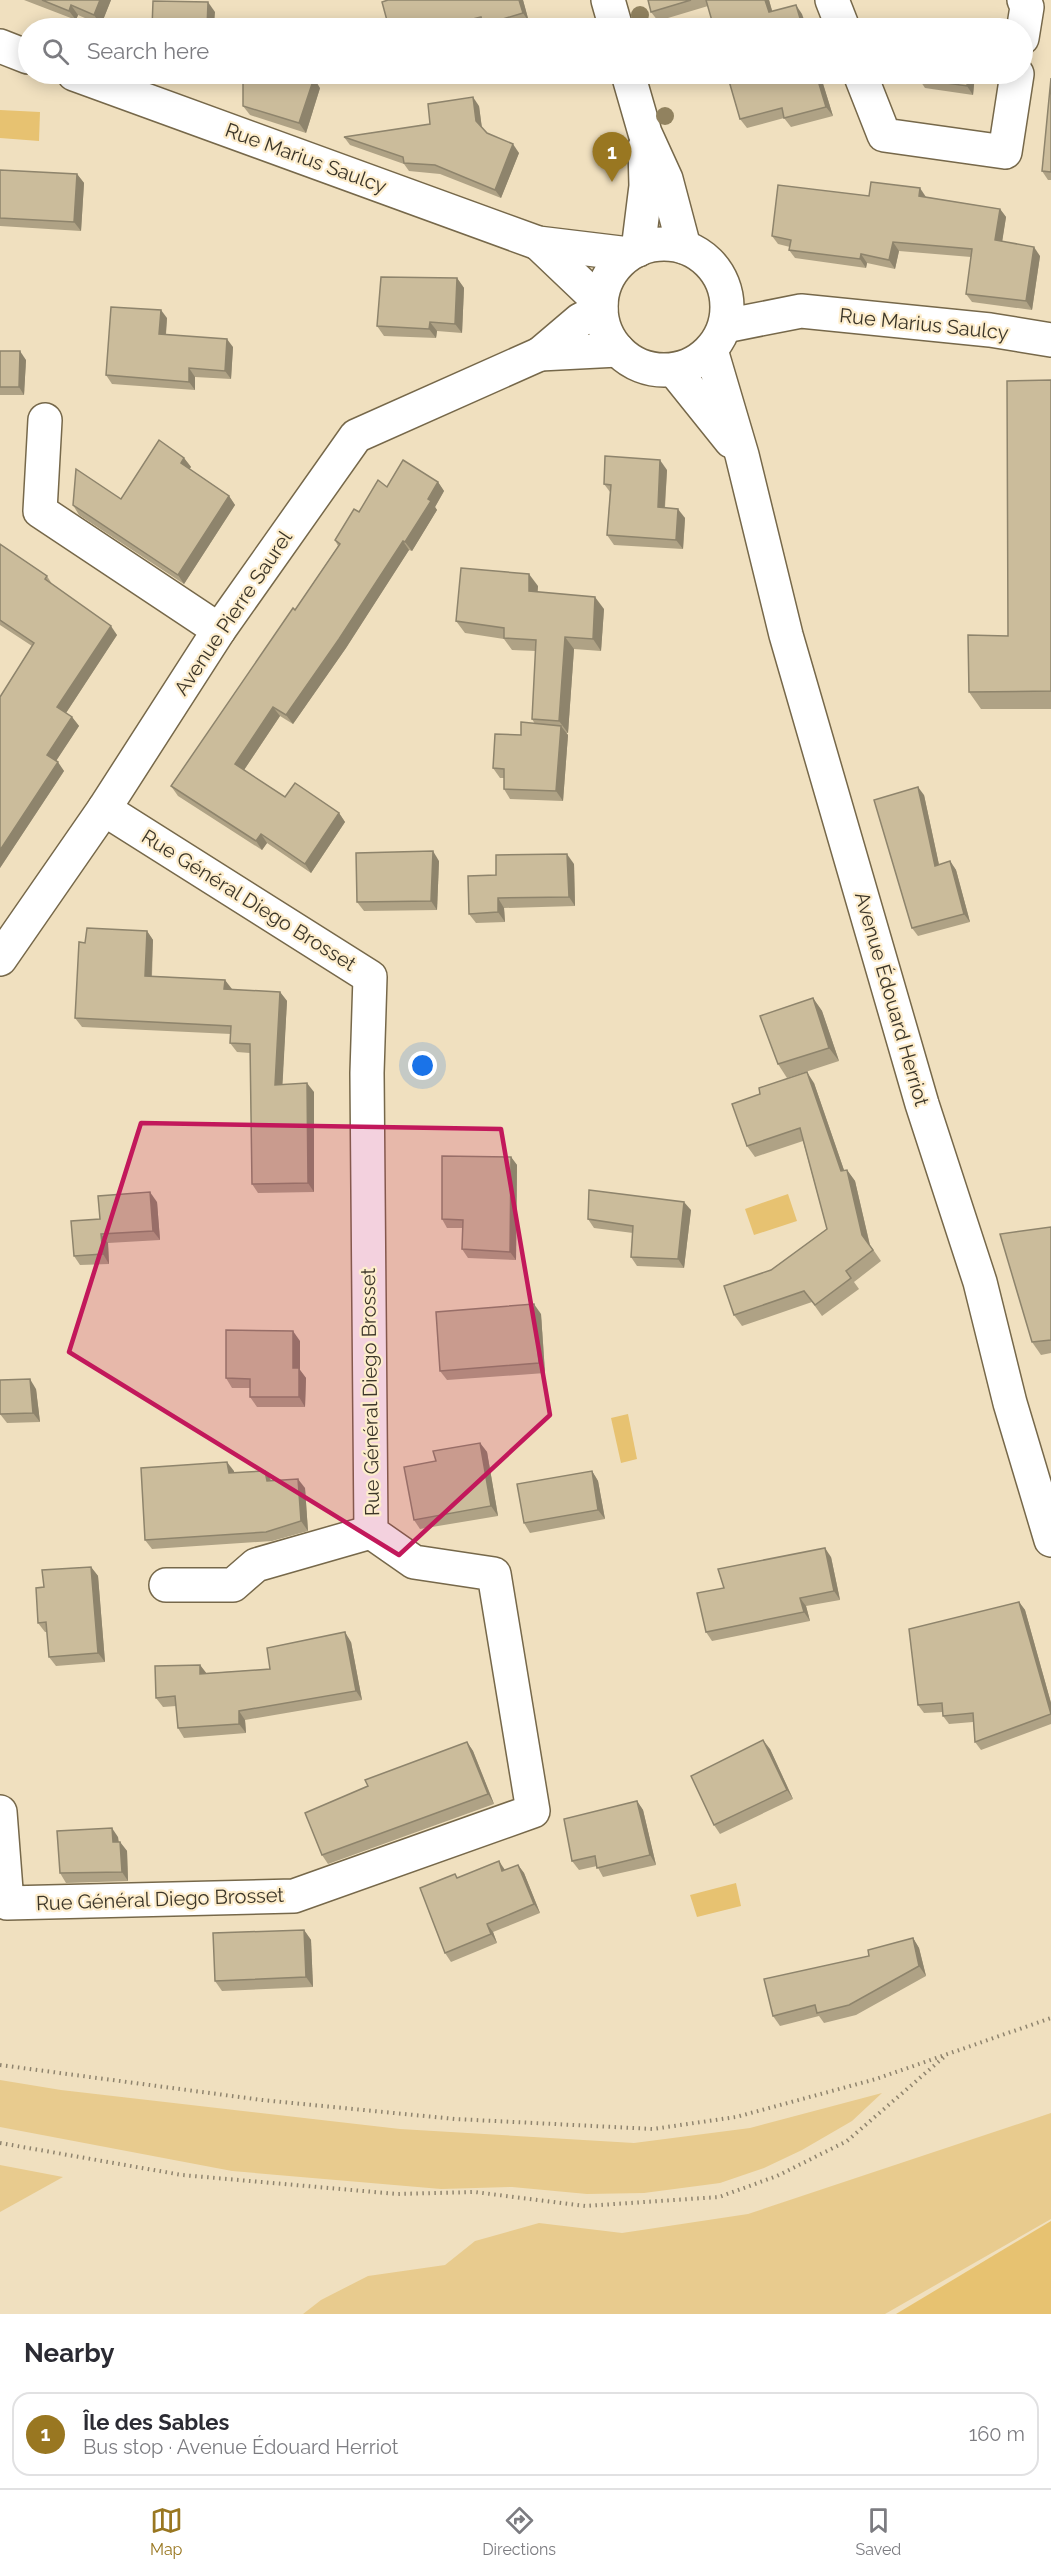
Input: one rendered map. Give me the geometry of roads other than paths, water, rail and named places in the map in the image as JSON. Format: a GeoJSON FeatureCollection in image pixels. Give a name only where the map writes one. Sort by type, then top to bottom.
{"type":"FeatureCollection","features":[{"type":"Feature","properties":{"kind":"street"},"geometry":{"type":"LineString","coordinates":[[608,0],[613,18]]}},
{"type":"Feature","properties":{"kind":"street"},"geometry":{"type":"LineString","coordinates":[[832,0],[839,18]]}},
{"type":"Feature","properties":{"kind":"street"},"geometry":{"type":"LineString","coordinates":[[1024,0],[1027,7],[1026,18]]}},
{"type":"Feature","properties":{"kind":"street"},"geometry":{"type":"LineString","coordinates":[[0,46],[18,53]]}},
{"type":"Feature","properties":{"kind":"street","name":"Rue Marius Saulcy"},"geometry":{"type":"LineString","coordinates":[[101,84],[538,243],[633,252]]}},
{"type":"Feature","properties":{"kind":"street"},"geometry":{"type":"LineString","coordinates":[[631,84],[645,133],[666,179],[684,247]]}},
{"type":"Feature","properties":{"kind":"street"},"geometry":{"type":"LineString","coordinates":[[864,84],[884,135],[1005,152],[1015,84]]}},
{"type":"Feature","properties":{"kind":"street"},"geometry":{"type":"LineString","coordinates":[[633,252],[646,186],[645,133]]}},
{"type":"Feature","properties":{"kind":"street","name":"Rue Marius Saulcy"},"geometry":{"type":"LineString","coordinates":[[538,243],[601,306]]}},
{"type":"Feature","properties":{"kind":"street"},"geometry":{"type":"LineString","coordinates":[[665,244],[684,247],[700,255],[713,267],[727,296],[728,311],[718,338],[694,363],[674,370],[654,370],[634,363],[618,350],[608,337],[601,306],[605,284],[615,267],[633,252],[646,246],[665,244]]}},
{"type":"Feature","properties":{"kind":"street","name":"Rue Marius Saulcy"},"geometry":{"type":"LineString","coordinates":[[722,282],[798,311],[990,330],[1051,340]]}},
{"type":"Feature","properties":{"kind":"street","name":"Avenue Pierre Saurel"},"geometry":{"type":"LineString","coordinates":[[0,959],[104,809],[219,630],[356,436],[540,354],[580,320],[601,306]]}},
{"type":"Feature","properties":{"kind":"street","name":"Rue Marius Saulcy"},"geometry":{"type":"LineString","coordinates":[[718,338],[798,311]]}},
{"type":"Feature","properties":{"kind":"street","name":"Avenue Édouard Herriot"},"geometry":{"type":"LineString","coordinates":[[718,338],[742,454],[786,635],[919,1093],[980,1282],[1010,1403],[1051,1540]]}},
{"type":"Feature","properties":{"kind":"street","name":"Avenue Pierre Saurel"},"geometry":{"type":"LineString","coordinates":[[540,354],[618,350]]}},
{"type":"Feature","properties":{"kind":"street","name":"Avenue Édouard Herriot"},"geometry":{"type":"LineString","coordinates":[[674,370],[742,454]]}},
{"type":"Feature","properties":{"kind":"street"},"geometry":{"type":"LineString","coordinates":[[45,420],[40,511],[219,630]]}},
{"type":"Feature","properties":{"kind":"street","name":"Rue Général Diego Brosset"},"geometry":{"type":"LineString","coordinates":[[0,1812],[7,1903],[294,1896],[533,1811],[494,1574],[414,1562],[371,1532],[367,1085],[370,977],[104,809]]}},
{"type":"Feature","properties":{"kind":"street"},"geometry":{"type":"LineString","coordinates":[[166,1585],[233,1586],[256,1565],[371,1532]]}},
{"type":"Feature","properties":{"kind":"place","name":"Île des Sables"},"geometry":{"type":"Point","coordinates":[612,182]}}]}
